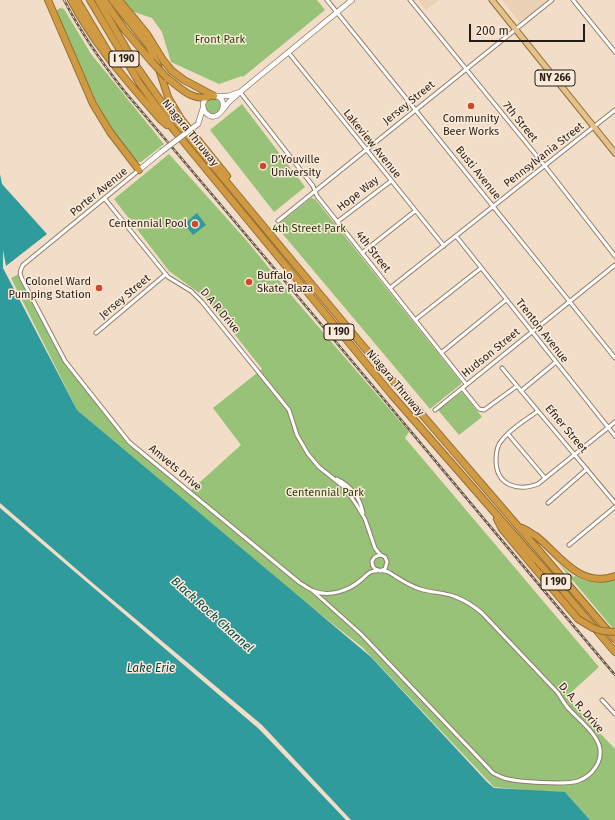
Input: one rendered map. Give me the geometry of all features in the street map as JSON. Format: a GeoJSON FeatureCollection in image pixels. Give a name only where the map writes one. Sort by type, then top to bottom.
{"type":"FeatureCollection","features":[{"type":"Feature","properties":{"kind":"highway"},"geometry":{"type":"LineString","coordinates":[[48,0],[93,104],[110,132],[139,170]]}},
{"type":"Feature","properties":{"kind":"highway"},"geometry":{"type":"LineString","coordinates":[[72,0],[92,36],[109,60],[160,119],[174,130]]}},
{"type":"Feature","properties":{"kind":"highway"},"geometry":{"type":"LineString","coordinates":[[77,0],[103,42],[118,70]]}},
{"type":"Feature","properties":{"kind":"highway","name":"Niagara Thruway"},"geometry":{"type":"LineString","coordinates":[[90,0],[140,84],[174,130],[392,395],[615,652]]}},
{"type":"Feature","properties":{"kind":"highway","name":"Niagara Thruway"},"geometry":{"type":"LineString","coordinates":[[98,0],[129,54],[158,97],[363,346],[615,639]]}},
{"type":"Feature","properties":{"kind":"highway"},"geometry":{"type":"LineString","coordinates":[[104,0],[128,34],[167,78],[192,96],[201,98],[213,96]]}},
{"type":"Feature","properties":{"kind":"highway"},"geometry":{"type":"LineString","coordinates":[[112,0],[148,45],[157,63],[165,88],[173,106],[184,122],[225,172],[231,185]]}},
{"type":"Feature","properties":{"kind":"highway"},"geometry":{"type":"LineString","coordinates":[[119,0],[147,34],[163,60],[172,71],[184,80],[213,96]]}},
{"type":"Feature","properties":{"kind":"highway"},"geometry":{"type":"LineString","coordinates":[[495,513],[502,529],[578,619],[593,628],[602,631],[615,632]]}},
{"type":"Feature","properties":{"kind":"highway"},"geometry":{"type":"LineString","coordinates":[[516,523],[536,536],[568,566],[582,574],[600,579],[615,576]]}},
{"type":"Feature","properties":{"kind":"main road","name":"NY 266"},"geometry":{"type":"LineString","coordinates":[[492,0],[615,153]]}},
{"type":"Feature","properties":{"kind":"street","name":"Busti Avenue"},"geometry":{"type":"LineString","coordinates":[[327,0],[615,358]]}},
{"type":"Feature","properties":{"kind":"street","name":"Porter Avenue"},"geometry":{"type":"LineString","coordinates":[[22,278],[19,272],[23,265],[161,152],[204,119],[220,113],[228,102],[352,0]]}},
{"type":"Feature","properties":{"kind":"street","name":"7th Street"},"geometry":{"type":"LineString","coordinates":[[410,0],[545,166],[615,256]]}},
{"type":"Feature","properties":{"kind":"street","name":"Jersey Street"},"geometry":{"type":"LineString","coordinates":[[278,221],[552,0]]}},
{"type":"Feature","properties":{"kind":"street"},"geometry":{"type":"LineString","coordinates":[[573,0],[615,52]]}},
{"type":"Feature","properties":{"kind":"street","name":"Lakeview Avenue"},"geometry":{"type":"LineString","coordinates":[[288,52],[444,246]]}},
{"type":"Feature","properties":{"kind":"street","name":"Porter Avenue"},"geometry":{"type":"LineString","coordinates":[[213,96],[228,96],[240,92]]}},
{"type":"Feature","properties":{"kind":"street","name":"4th Street"},"geometry":{"type":"LineString","coordinates":[[240,92],[313,186],[317,196],[466,384]]}},
{"type":"Feature","properties":{"kind":"street"},"geometry":{"type":"LineString","coordinates":[[198,124],[205,100],[213,96],[222,101],[224,107],[222,110]]}},
{"type":"Feature","properties":{"kind":"street"},"geometry":{"type":"LineString","coordinates":[[203,106],[208,114],[214,116]]}},
{"type":"Feature","properties":{"kind":"street","name":"Pennsylvania Street"},"geometry":{"type":"LineString","coordinates":[[390,288],[615,110]]}},
{"type":"Feature","properties":{"kind":"street","name":"Hope Way"},"geometry":{"type":"LineString","coordinates":[[338,222],[391,180]]}},
{"type":"Feature","properties":{"kind":"street","name":"D A R Drive"},"geometry":{"type":"LineString","coordinates":[[104,199],[166,274],[199,299],[285,404],[291,416],[297,435],[308,454],[344,488],[363,514],[375,548]]}},
{"type":"Feature","properties":{"kind":"street"},"geometry":{"type":"LineString","coordinates":[[362,253],[415,211]]}},
{"type":"Feature","properties":{"kind":"street","name":"Trenton Avenue"},"geometry":{"type":"LineString","coordinates":[[456,236],[615,436]]}},
{"type":"Feature","properties":{"kind":"street","name":"Hudson Street"},"geometry":{"type":"LineString","coordinates":[[435,410],[615,265]]}},
{"type":"Feature","properties":{"kind":"street"},"geometry":{"type":"LineString","coordinates":[[415,320],[481,268]]}},
{"type":"Feature","properties":{"kind":"street","name":"Jersey Street"},"geometry":{"type":"LineString","coordinates":[[96,333],[166,274]]}},
{"type":"Feature","properties":{"kind":"street","name":"Amvets Drive"},"geometry":{"type":"LineString","coordinates":[[22,278],[66,362],[129,442],[175,478],[195,497],[294,578],[313,591]]}},
{"type":"Feature","properties":{"kind":"street"},"geometry":{"type":"LineString","coordinates":[[441,352],[506,300]]}},
{"type":"Feature","properties":{"kind":"street"},"geometry":{"type":"LineString","coordinates":[[521,391],[556,362]]}},
{"type":"Feature","properties":{"kind":"street","name":"Efner Street"},"geometry":{"type":"LineString","coordinates":[[502,368],[615,503]]}},
{"type":"Feature","properties":{"kind":"street"},"geometry":{"type":"LineString","coordinates":[[462,388],[479,409],[484,410],[517,386]]}},
{"type":"Feature","properties":{"kind":"street"},"geometry":{"type":"LineString","coordinates":[[538,411],[502,439],[496,452],[496,464],[500,476],[508,484],[519,488],[530,487],[544,479],[615,422]]}},
{"type":"Feature","properties":{"kind":"street"},"geometry":{"type":"LineString","coordinates":[[508,434],[544,479]]}},
{"type":"Feature","properties":{"kind":"street"},"geometry":{"type":"LineString","coordinates":[[548,503],[587,469]]}},
{"type":"Feature","properties":{"kind":"street"},"geometry":{"type":"LineString","coordinates":[[570,545],[615,507]]}},
{"type":"Feature","properties":{"kind":"street"},"geometry":{"type":"LineString","coordinates":[[313,591],[323,593],[340,592],[354,585],[369,572],[375,548]]}},
{"type":"Feature","properties":{"kind":"street"},"geometry":{"type":"LineString","coordinates":[[375,548],[388,562],[388,569],[390,573]]}},
{"type":"Feature","properties":{"kind":"street"},"geometry":{"type":"LineString","coordinates":[[372,562],[377,556],[384,556]]}},
{"type":"Feature","properties":{"kind":"street"},"geometry":{"type":"LineString","coordinates":[[372,562],[373,567],[380,571],[385,569],[388,562]]}},
{"type":"Feature","properties":{"kind":"street","name":"D. A. R. Drive"},"geometry":{"type":"LineString","coordinates":[[313,591],[361,634],[493,773],[506,779],[565,782],[577,781],[590,774],[596,768],[600,758],[598,741],[566,706],[558,693],[474,606],[456,597],[416,588],[402,582],[390,573],[374,570],[369,572]]}},
{"type":"Feature","properties":{"kind":"street"},"geometry":{"type":"LineString","coordinates":[[602,700],[615,714]]}},
{"type":"Feature","properties":{"kind":"shaded area"},"geometry":{"type":"Polygon","coordinates":[[[418,0],[439,0],[426,10],[418,0]]]}},
{"type":"Feature","properties":{"kind":"shaded area"},"geometry":{"type":"Polygon","coordinates":[[[502,0],[549,0],[520,23],[502,0]]]}},
{"type":"Feature","properties":{"kind":"green space","name":"Front Park"},"geometry":{"type":"Polygon","coordinates":[[[124,0],[317,0],[325,10],[243,77],[242,76],[219,84],[171,62],[162,32],[152,18],[134,12],[124,0]]]}},
{"type":"Feature","properties":{"kind":"green space"},"geometry":{"type":"Polygon","coordinates":[[[60,8],[64,9],[91,54],[164,144],[141,162],[137,162],[125,147],[98,106],[79,66],[57,12],[60,8]]]}},
{"type":"Feature","properties":{"kind":"green space"},"geometry":{"type":"Polygon","coordinates":[[[213,98],[219,100],[221,106],[219,112],[213,114],[207,112],[205,106],[207,100],[213,98]]]}},
{"type":"Feature","properties":{"kind":"green space","name":"D'Youville University"},"geometry":{"type":"Polygon","coordinates":[[[242,104],[305,187],[274,212],[210,130],[242,104]]]}},
{"type":"Feature","properties":{"kind":"green space","name":"Centennial Park"},"geometry":{"type":"Polygon","coordinates":[[[169,154],[247,241],[291,295],[409,432],[405,438],[599,667],[566,697],[615,749],[615,820],[590,820],[567,794],[494,787],[362,647],[292,592],[77,410],[11,278],[19,274],[65,361],[129,442],[189,492],[241,445],[213,408],[262,369],[206,298],[169,271],[114,199],[169,154]]]}},
{"type":"Feature","properties":{"kind":"green space","name":"4th Street Park"},"geometry":{"type":"Polygon","coordinates":[[[311,198],[315,199],[461,382],[461,384],[430,409],[276,226],[311,198]]]}},
{"type":"Feature","properties":{"kind":"green space"},"geometry":{"type":"Polygon","coordinates":[[[462,392],[482,417],[459,435],[438,410],[462,392]]]}},
{"type":"Feature","properties":{"kind":"green space"},"geometry":{"type":"Polygon","coordinates":[[[559,564],[574,577],[575,576],[595,582],[615,580],[615,631],[559,564]]]}},
{"type":"Feature","properties":{"kind":"water","name":"Lake Erie"},"geometry":{"type":"Polygon","coordinates":[[[0,174],[2,184],[47,234],[6,266],[3,250],[3,268],[77,410],[371,657],[494,788],[565,792],[590,820],[0,820],[0,174]]]}},
{"type":"Feature","properties":{"kind":"water","name":"Centennial Pool"},"geometry":{"type":"Polygon","coordinates":[[[197,213],[206,225],[193,235],[184,224],[197,213]]]}},
{"type":"Feature","properties":{"kind":"pier"},"geometry":{"type":"Polygon","coordinates":[[[0,503],[89,580],[262,725],[351,820],[346,820],[259,729],[0,508],[0,503]]]}},
{"type":"Feature","properties":{"kind":"railway"},"geometry":{"type":"LineString","coordinates":[[64,0],[92,48],[125,92],[615,675]]}},
{"type":"Feature","properties":{"kind":"place","name":"Community Beer Works"},"geometry":{"type":"Point","coordinates":[471,106]}},
{"type":"Feature","properties":{"kind":"place","name":"D'Youville University"},"geometry":{"type":"Point","coordinates":[263,166]}},
{"type":"Feature","properties":{"kind":"place","name":"Centennial Pool"},"geometry":{"type":"Point","coordinates":[195,224]}},
{"type":"Feature","properties":{"kind":"place","name":"Buffalo Skate Plaza"},"geometry":{"type":"Point","coordinates":[249,282]}},
{"type":"Feature","properties":{"kind":"place","name":"Colonel Ward Pumping Station"},"geometry":{"type":"Point","coordinates":[99,288]}},
{"type":"Feature","properties":{"kind":"water label","name":"Black Rock Channel"},"geometry":{"type":"Point","coordinates":[212,615]}}]}
